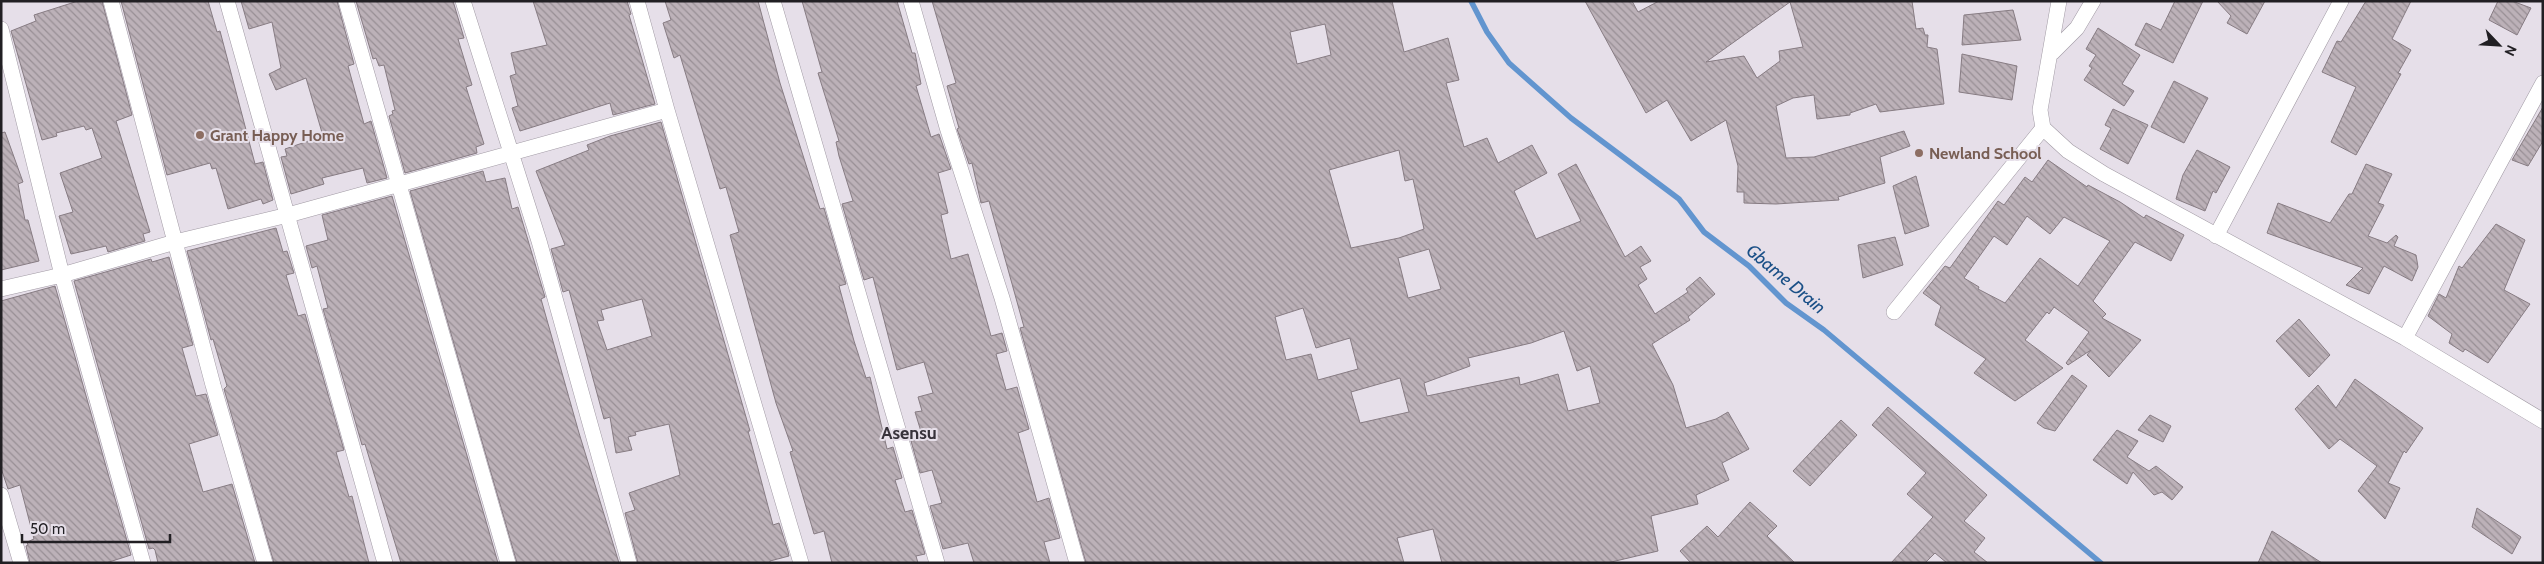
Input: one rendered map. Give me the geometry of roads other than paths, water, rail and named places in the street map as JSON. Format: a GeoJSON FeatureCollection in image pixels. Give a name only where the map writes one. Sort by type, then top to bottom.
{"type":"FeatureCollection","features":[{"type":"Feature","properties":{"kind":"street"},"geometry":{"type":"LineString","coordinates":[[111,1],[213,385],[265,563]]}},
{"type":"Feature","properties":{"kind":"street"},"geometry":{"type":"LineString","coordinates":[[227,1],[385,563]]}},
{"type":"Feature","properties":{"kind":"street"},"geometry":{"type":"LineString","coordinates":[[346,1],[508,563]]}},
{"type":"Feature","properties":{"kind":"street"},"geometry":{"type":"LineString","coordinates":[[463,1],[542,250],[629,563]]}},
{"type":"Feature","properties":{"kind":"street"},"geometry":{"type":"LineString","coordinates":[[637,1],[666,110],[801,563]]}},
{"type":"Feature","properties":{"kind":"street"},"geometry":{"type":"LineString","coordinates":[[774,1],[937,563]]}},
{"type":"Feature","properties":{"kind":"street"},"geometry":{"type":"LineString","coordinates":[[911,1],[947,127],[1002,298],[1077,563]]}},
{"type":"Feature","properties":{"kind":"street"},"geometry":{"type":"LineString","coordinates":[[2059,1],[2052,53],[2040,110],[2043,128],[2068,151],[2216,236],[2405,338],[2543,421]]}},
{"type":"Feature","properties":{"kind":"street"},"geometry":{"type":"LineString","coordinates":[[2052,53],[2076,28],[2093,1]]}},
{"type":"Feature","properties":{"kind":"street"},"geometry":{"type":"LineString","coordinates":[[2216,236],[2341,1]]}},
{"type":"Feature","properties":{"kind":"street"},"geometry":{"type":"LineString","coordinates":[[1,29],[62,275],[143,563]]}},
{"type":"Feature","properties":{"kind":"street"},"geometry":{"type":"LineString","coordinates":[[2405,338],[2543,83]]}},
{"type":"Feature","properties":{"kind":"street"},"geometry":{"type":"LineString","coordinates":[[1,289],[62,275],[175,242],[288,215],[666,110]]}},
{"type":"Feature","properties":{"kind":"street"},"geometry":{"type":"LineString","coordinates":[[1894,312],[2043,128]]}},
{"type":"Feature","properties":{"kind":"street"},"geometry":{"type":"LineString","coordinates":[[1,495],[21,563]]}},
{"type":"Feature","properties":{"kind":"waterway","name":"Gbame Drain"},"geometry":{"type":"LineString","coordinates":[[1471,1],[1487,32],[1509,63],[1571,118],[1679,199],[1704,232],[1749,266],[1786,303],[1824,330],[2101,563]]}},
{"type":"Feature","properties":{"kind":"place","name":"Grant Happy Home"},"geometry":{"type":"Point","coordinates":[200,135]}},
{"type":"Feature","properties":{"kind":"place","name":"Newland School"},"geometry":{"type":"Point","coordinates":[1919,153]}},
{"type":"Feature","properties":{"kind":"district","name":"Asensu"},"geometry":{"type":"Point","coordinates":[909,433]}}]}
